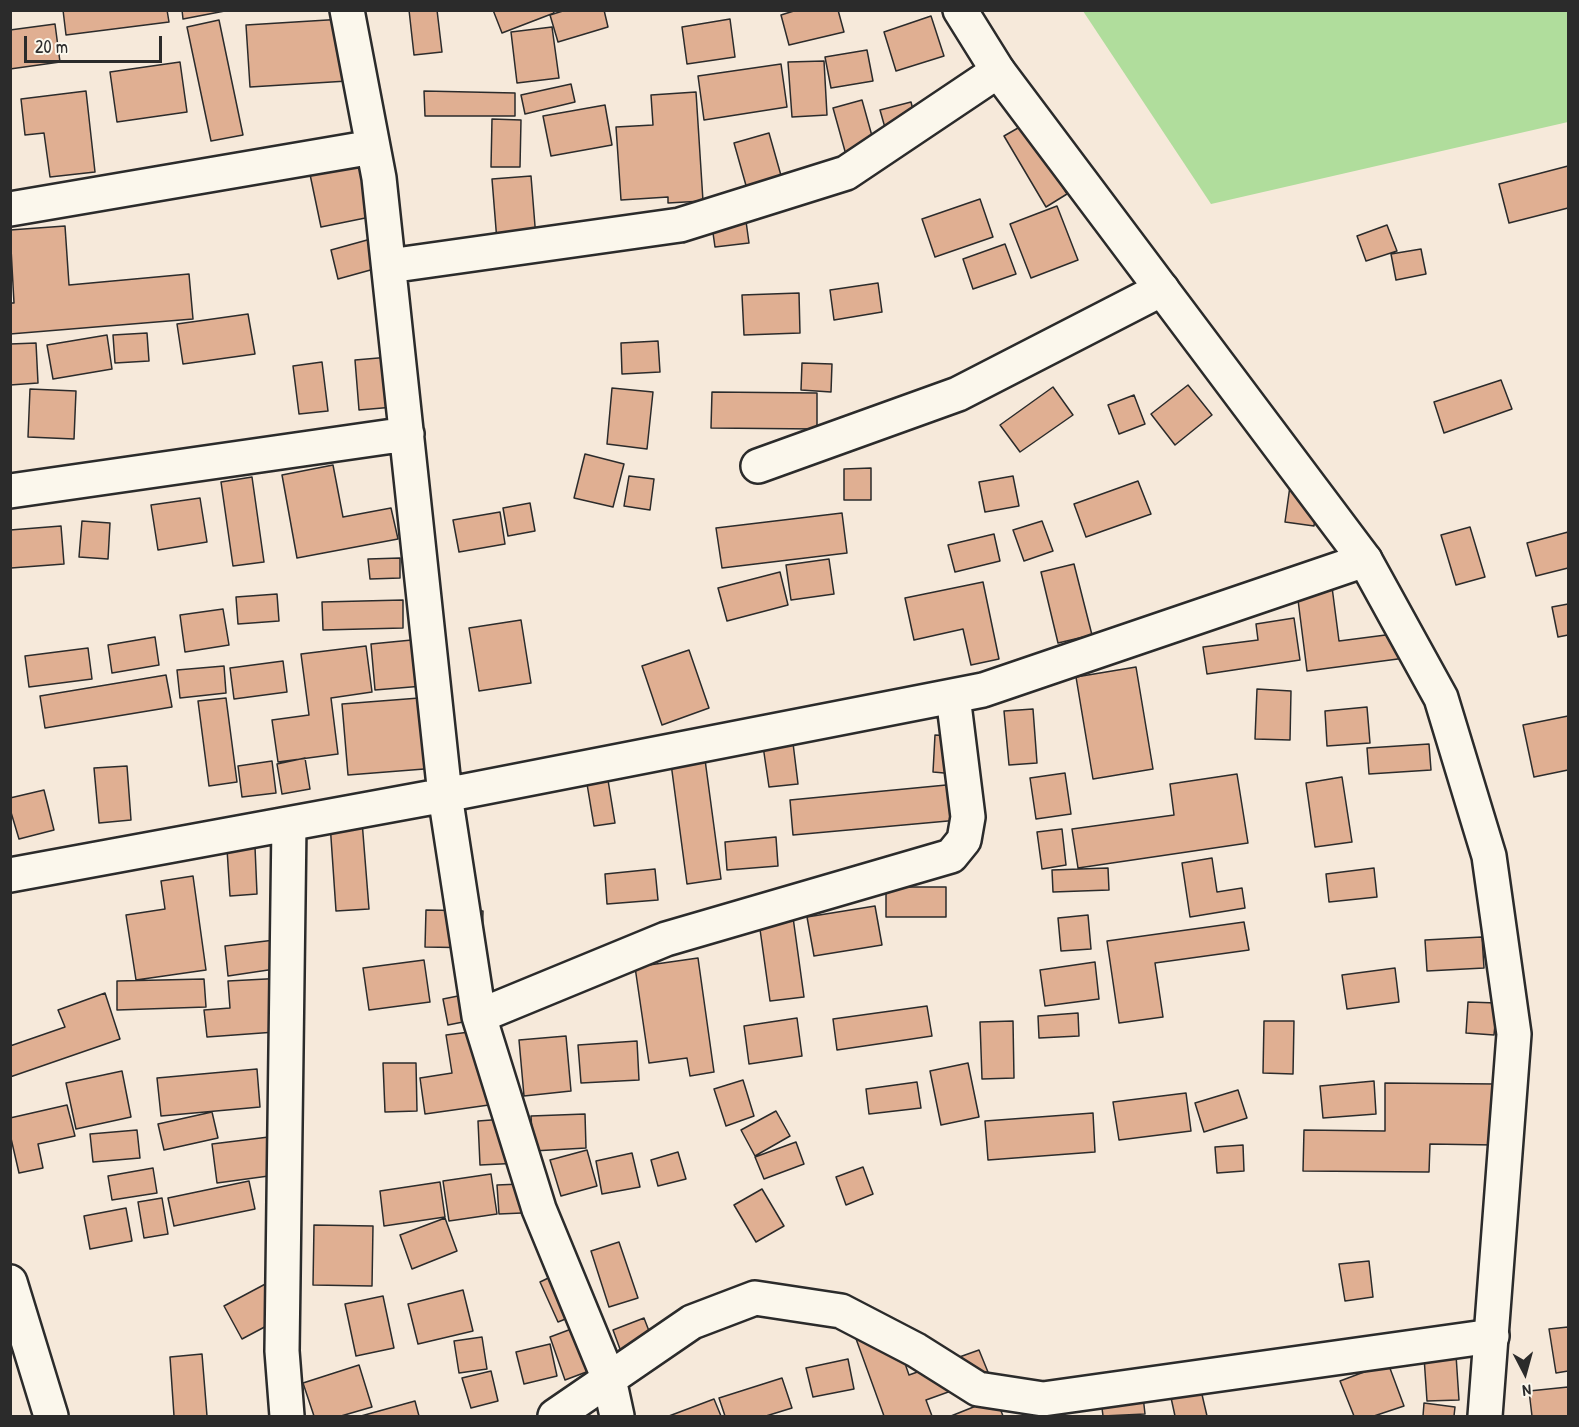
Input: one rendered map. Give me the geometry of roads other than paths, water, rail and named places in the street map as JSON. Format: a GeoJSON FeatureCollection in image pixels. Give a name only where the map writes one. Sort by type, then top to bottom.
{"type":"FeatureCollection","features":[{"type":"Feature","properties":{"kind":"street"},"geometry":{"type":"LineString","coordinates":[[347,10],[374,147],[389,266],[445,795],[479,1016],[539,1209],[609,1379],[617,1416]]}},
{"type":"Feature","properties":{"kind":"street"},"geometry":{"type":"LineString","coordinates":[[960,10],[998,71],[1365,560],[1442,698],[1490,856],[1514,1034],[1485,1416]]}},
{"type":"Feature","properties":{"kind":"street"},"geometry":{"type":"LineString","coordinates":[[389,266],[680,225],[846,173],[998,71]]}},
{"type":"Feature","properties":{"kind":"street"},"geometry":{"type":"LineString","coordinates":[[10,209],[374,147]]}},
{"type":"Feature","properties":{"kind":"street"},"geometry":{"type":"LineString","coordinates":[[759,466],[958,394],[1162,289]]}},
{"type":"Feature","properties":{"kind":"street"},"geometry":{"type":"LineString","coordinates":[[10,491],[407,434]]}},
{"type":"Feature","properties":{"kind":"street"},"geometry":{"type":"LineString","coordinates":[[10,875],[445,795],[983,690],[1365,560]]}},
{"type":"Feature","properties":{"kind":"street"},"geometry":{"type":"LineString","coordinates":[[479,1016],[666,939],[951,856],[964,840],[968,817],[953,696]]}},
{"type":"Feature","properties":{"kind":"street"},"geometry":{"type":"LineString","coordinates":[[287,1416],[282,1351],[289,824]]}},
{"type":"Feature","properties":{"kind":"street"},"geometry":{"type":"LineString","coordinates":[[10,1282],[51,1416]]}},
{"type":"Feature","properties":{"kind":"street"},"geometry":{"type":"LineString","coordinates":[[555,1416],[692,1322],[755,1298],[841,1311],[916,1350],[978,1389],[1043,1399],[1492,1336]]}}]}
